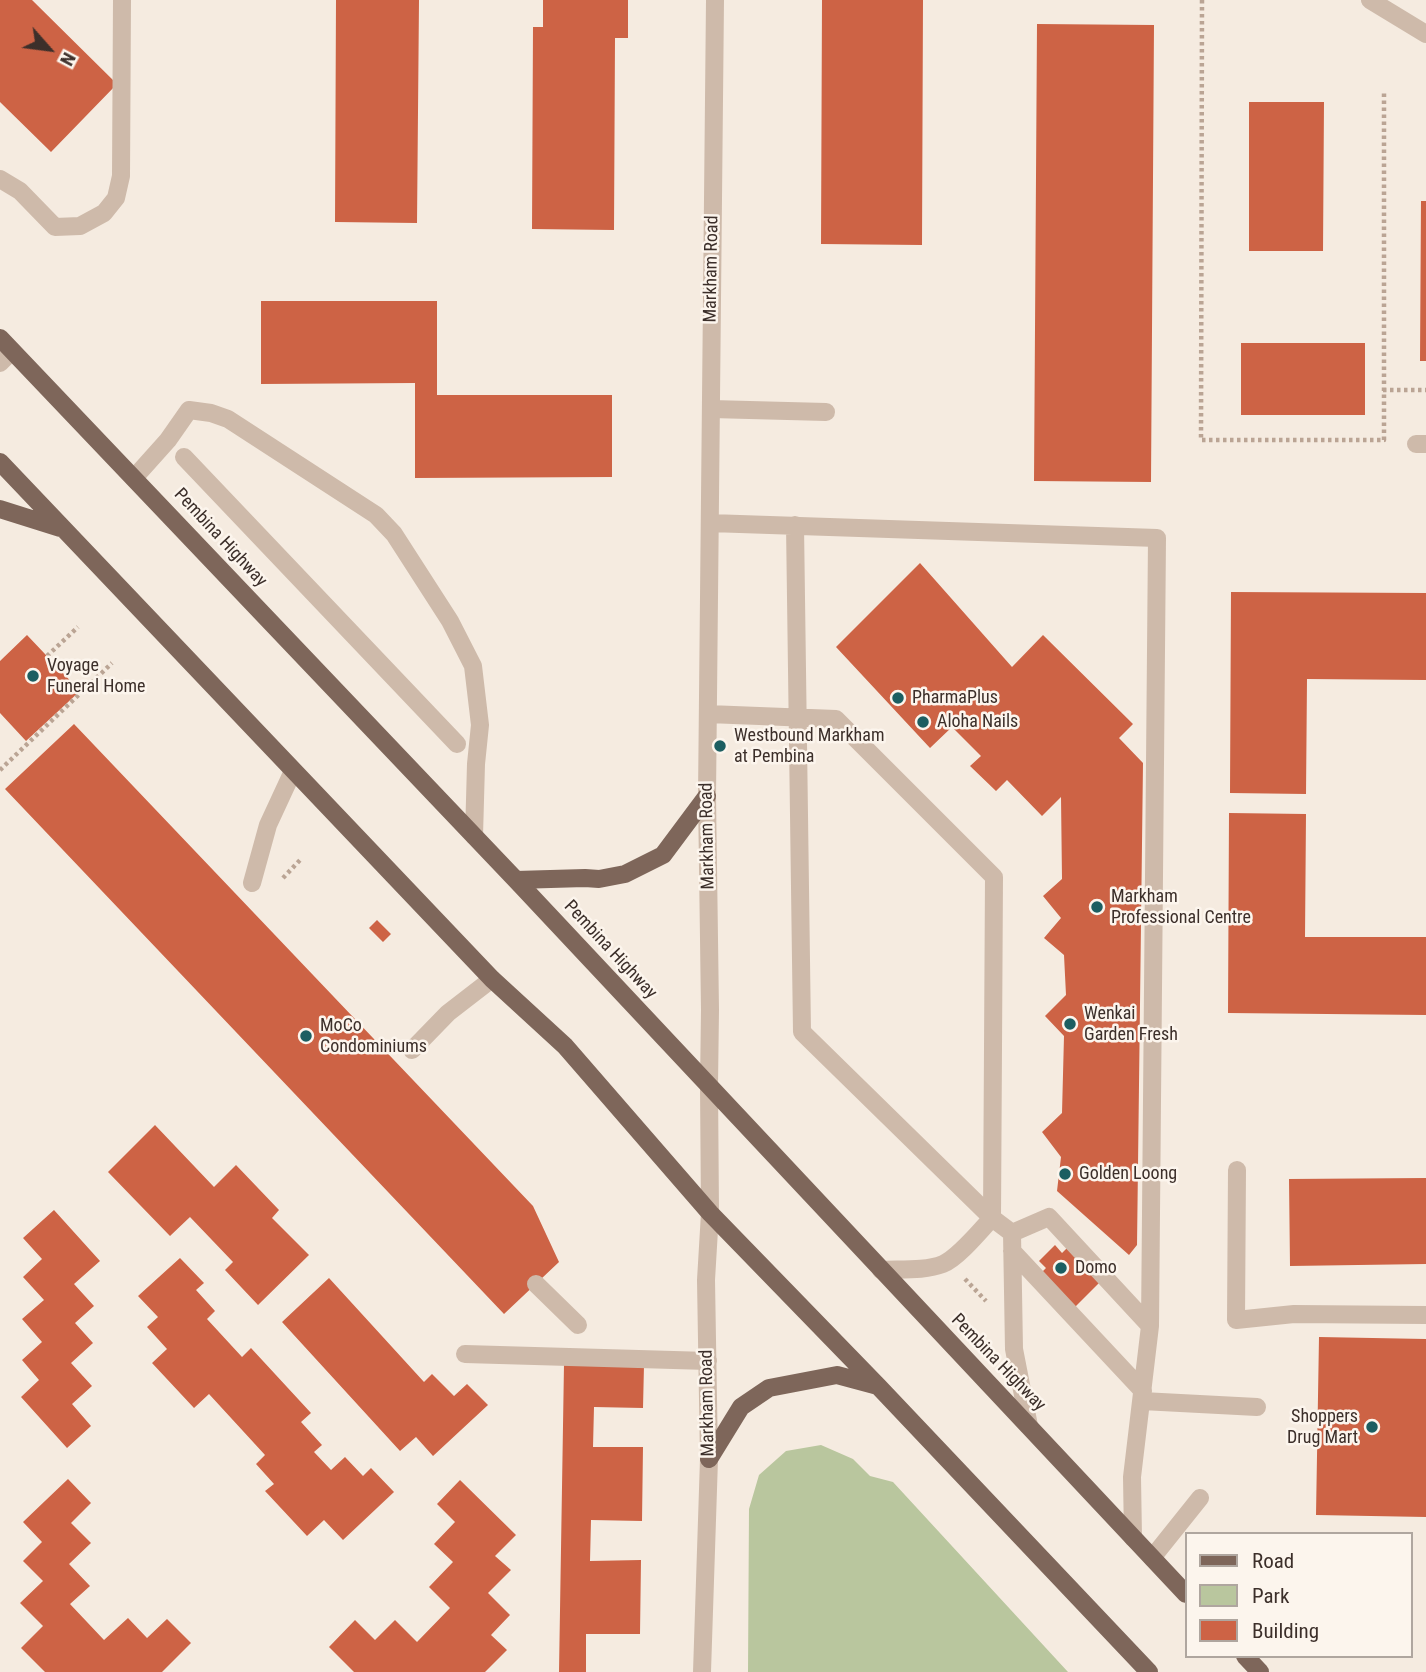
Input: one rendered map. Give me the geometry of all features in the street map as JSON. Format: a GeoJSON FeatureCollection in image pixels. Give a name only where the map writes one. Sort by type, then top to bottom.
{"type":"FeatureCollection","features":[{"type":"Feature","properties":{"kind":"main road","name":"Pembina Highway"},"geometry":{"type":"LineString","coordinates":[[4,350],[134,478],[516,880],[1184,1592]]}},
{"type":"Feature","properties":{"kind":"main road"},"geometry":{"type":"LineString","coordinates":[[0,462],[492,979],[565,1046],[710,1213],[1149,1672]]}},
{"type":"Feature","properties":{"kind":"main road"},"geometry":{"type":"LineString","coordinates":[[0,509],[64,529]]}},
{"type":"Feature","properties":{"kind":"main road"},"geometry":{"type":"LineString","coordinates":[[516,880],[599,879],[625,874],[663,855],[707,796]]}},
{"type":"Feature","properties":{"kind":"main road"},"geometry":{"type":"LineString","coordinates":[[709,1459],[741,1406],[769,1388],[836,1375],[878,1386]]}},
{"type":"Feature","properties":{"kind":"main road"},"geometry":{"type":"LineString","coordinates":[[1247,1658],[1261,1672]]}},
{"type":"Feature","properties":{"kind":"street"},"geometry":{"type":"LineString","coordinates":[[0,179],[20,191],[55,227],[80,226],[104,213],[116,198],[121,176],[122,0]]}},
{"type":"Feature","properties":{"kind":"street","name":"Markham Road"},"geometry":{"type":"LineString","coordinates":[[702,1672],[709,1459],[706,1280],[710,1213],[707,796],[715,0]]}},
{"type":"Feature","properties":{"kind":"street"},"geometry":{"type":"LineString","coordinates":[[1370,0],[1426,34]]}},
{"type":"Feature","properties":{"kind":"street"},"geometry":{"type":"LineString","coordinates":[[711,409],[826,412]]}},
{"type":"Feature","properties":{"kind":"street"},"geometry":{"type":"LineString","coordinates":[[134,478],[168,440],[189,410],[211,413],[229,419],[376,515],[394,534],[450,621],[473,666],[480,725],[475,774],[474,836]]}},
{"type":"Feature","properties":{"kind":"street"},"geometry":{"type":"LineString","coordinates":[[184,457],[457,744]]}},
{"type":"Feature","properties":{"kind":"street"},"geometry":{"type":"LineString","coordinates":[[709,523],[1157,538],[1150,1325],[1132,1477],[1133,1538]]}},
{"type":"Feature","properties":{"kind":"street"},"geometry":{"type":"LineString","coordinates":[[795,525],[802,1032],[992,1217],[1142,1396],[1257,1407]]}},
{"type":"Feature","properties":{"kind":"street"},"geometry":{"type":"LineString","coordinates":[[708,714],[836,719],[994,877],[992,1217],[974,1239],[944,1264],[881,1270]]}},
{"type":"Feature","properties":{"kind":"street"},"geometry":{"type":"LineString","coordinates":[[252,883],[268,825],[293,771]]}},
{"type":"Feature","properties":{"kind":"street"},"geometry":{"type":"LineString","coordinates":[[412,1049],[448,1013],[492,979]]}},
{"type":"Feature","properties":{"kind":"street"},"geometry":{"type":"LineString","coordinates":[[1237,1170],[1236,1320],[1294,1314],[1426,1315]]}},
{"type":"Feature","properties":{"kind":"street"},"geometry":{"type":"LineString","coordinates":[[1012,1242],[1049,1217],[1150,1325]]}},
{"type":"Feature","properties":{"kind":"street"},"geometry":{"type":"LineString","coordinates":[[1012,1242],[1014,1349],[1029,1426]]}},
{"type":"Feature","properties":{"kind":"street"},"geometry":{"type":"LineString","coordinates":[[536,1284],[578,1325]]}},
{"type":"Feature","properties":{"kind":"street"},"geometry":{"type":"LineString","coordinates":[[465,1354],[708,1361]]}},
{"type":"Feature","properties":{"kind":"street"},"geometry":{"type":"LineString","coordinates":[[1152,1558],[1200,1498]]}},
{"type":"Feature","properties":{"kind":"path"},"geometry":{"type":"LineString","coordinates":[[1202,0],[1201,440],[1384,440],[1384,93]]}},
{"type":"Feature","properties":{"kind":"path"},"geometry":{"type":"LineString","coordinates":[[1383,390],[1426,390]]}},
{"type":"Feature","properties":{"kind":"path"},"geometry":{"type":"LineString","coordinates":[[47,656],[78,627]]}},
{"type":"Feature","properties":{"kind":"path"},"geometry":{"type":"LineString","coordinates":[[0,770],[112,663]]}},
{"type":"Feature","properties":{"kind":"path"},"geometry":{"type":"LineString","coordinates":[[282,878],[301,859]]}},
{"type":"Feature","properties":{"kind":"green space"},"geometry":{"type":"Polygon","coordinates":[[[821,1445],[853,1459],[870,1476],[893,1482],[1068,1672],[748,1672],[749,1509],[759,1475],[786,1451],[821,1445]]]}},
{"type":"Feature","properties":{"kind":"building"},"geometry":{"type":"Polygon","coordinates":[[[0,0],[32,0],[117,84],[51,152],[0,102],[0,0]]]}},
{"type":"Feature","properties":{"kind":"building"},"geometry":{"type":"Polygon","coordinates":[[[336,0],[419,0],[417,223],[335,222],[336,0]]]}},
{"type":"Feature","properties":{"kind":"building"},"geometry":{"type":"Polygon","coordinates":[[[543,0],[628,0],[628,38],[615,38],[614,230],[532,229],[533,27],[543,27],[543,0]]]}},
{"type":"Feature","properties":{"kind":"building"},"geometry":{"type":"Polygon","coordinates":[[[822,0],[923,0],[922,245],[821,244],[822,0]]]}},
{"type":"Feature","properties":{"kind":"building"},"geometry":{"type":"Polygon","coordinates":[[[1037,24],[1154,25],[1151,482],[1034,481],[1037,24]]]}},
{"type":"Feature","properties":{"kind":"building"},"geometry":{"type":"Polygon","coordinates":[[[1249,102],[1324,102],[1323,251],[1249,251],[1249,102]]]}},
{"type":"Feature","properties":{"kind":"building"},"geometry":{"type":"Polygon","coordinates":[[[1421,201],[1426,201],[1426,361],[1420,361],[1421,201]]]}},
{"type":"Feature","properties":{"kind":"building"},"geometry":{"type":"Polygon","coordinates":[[[261,301],[437,301],[437,395],[612,395],[612,477],[415,478],[415,383],[261,384],[261,301]]]}},
{"type":"Feature","properties":{"kind":"building"},"geometry":{"type":"Polygon","coordinates":[[[1241,343],[1365,343],[1365,415],[1241,415],[1241,343]]]}},
{"type":"Feature","properties":{"kind":"building","name":"Markham Professional Centre"},"geometry":{"type":"Polygon","coordinates":[[[920,563],[1012,667],[1043,635],[1133,724],[1119,738],[1143,763],[1137,1245],[1129,1255],[1057,1191],[1061,1157],[1042,1132],[1062,1113],[1064,1036],[1045,1016],[1066,995],[1064,955],[1044,938],[1061,918],[1043,896],[1062,879],[1061,797],[1042,816],[1007,780],[996,791],[970,766],[981,756],[952,727],[930,748],[836,647],[920,563]]]}},
{"type":"Feature","properties":{"kind":"building"},"geometry":{"type":"Polygon","coordinates":[[[1231,592],[1426,593],[1426,680],[1307,679],[1306,794],[1230,793],[1231,592]]]}},
{"type":"Feature","properties":{"kind":"building","name":"Voyage Funeral Home"},"geometry":{"type":"Polygon","coordinates":[[[27,635],[80,691],[26,741],[0,713],[0,661],[27,635]]]}},
{"type":"Feature","properties":{"kind":"building","name":"MoCo Condominiums"},"geometry":{"type":"Polygon","coordinates":[[[74,724],[533,1206],[559,1262],[504,1314],[5,789],[74,724]]]}},
{"type":"Feature","properties":{"kind":"building"},"geometry":{"type":"Polygon","coordinates":[[[1229,813],[1306,814],[1305,937],[1426,937],[1426,1015],[1228,1013],[1229,813]]]}},
{"type":"Feature","properties":{"kind":"building"},"geometry":{"type":"Polygon","coordinates":[[[377,920],[391,934],[383,942],[369,928],[377,920]]]}},
{"type":"Feature","properties":{"kind":"building"},"geometry":{"type":"Polygon","coordinates":[[[155,1125],[214,1187],[236,1165],[279,1210],[272,1218],[309,1255],[258,1305],[225,1270],[233,1262],[190,1217],[170,1236],[108,1172],[155,1125]]]}},
{"type":"Feature","properties":{"kind":"building"},"geometry":{"type":"Polygon","coordinates":[[[1426,1178],[1426,1264],[1290,1266],[1289,1179],[1426,1178]]]}},
{"type":"Feature","properties":{"kind":"building"},"geometry":{"type":"Polygon","coordinates":[[[54,1210],[100,1261],[74,1284],[94,1306],[75,1323],[93,1343],[71,1363],[92,1386],[72,1404],[91,1426],[67,1448],[21,1397],[39,1380],[22,1360],[42,1342],[22,1319],[44,1300],[23,1277],[42,1259],[23,1238],[54,1210]]]}},
{"type":"Feature","properties":{"kind":"building"},"geometry":{"type":"Polygon","coordinates":[[[1055,1245],[1062,1253],[1068,1247],[1100,1282],[1074,1308],[1041,1273],[1046,1268],[1039,1261],[1055,1245]]]}},
{"type":"Feature","properties":{"kind":"building"},"geometry":{"type":"Polygon","coordinates":[[[180,1258],[204,1283],[196,1290],[215,1311],[207,1319],[242,1357],[251,1348],[311,1413],[301,1422],[322,1445],[314,1452],[331,1470],[345,1457],[363,1476],[371,1468],[394,1492],[343,1540],[324,1520],[307,1536],[265,1491],[274,1484],[256,1464],[265,1455],[209,1394],[194,1408],[152,1363],[167,1349],[147,1327],[158,1317],[138,1296],[180,1258]]]}},
{"type":"Feature","properties":{"kind":"building"},"geometry":{"type":"Polygon","coordinates":[[[329,1278],[424,1382],[432,1374],[454,1396],[467,1384],[488,1405],[433,1456],[416,1437],[400,1451],[282,1322],[329,1278]]]}},
{"type":"Feature","properties":{"kind":"building","name":"Shoppers Drug Mart"},"geometry":{"type":"Polygon","coordinates":[[[1319,1337],[1426,1339],[1426,1517],[1316,1515],[1319,1337]]]}},
{"type":"Feature","properties":{"kind":"building"},"geometry":{"type":"Polygon","coordinates":[[[564,1364],[644,1365],[643,1408],[594,1407],[593,1447],[643,1447],[642,1521],[591,1520],[590,1561],[641,1560],[640,1634],[586,1634],[586,1672],[559,1672],[564,1364]]]}},
{"type":"Feature","properties":{"kind":"building"},"geometry":{"type":"Polygon","coordinates":[[[68,1479],[91,1503],[71,1523],[91,1543],[69,1564],[90,1586],[70,1604],[104,1640],[128,1618],[147,1638],[167,1619],[191,1643],[162,1672],[45,1672],[21,1648],[43,1626],[20,1603],[43,1581],[23,1561],[42,1542],[23,1522],[68,1479]]]}},
{"type":"Feature","properties":{"kind":"building"},"geometry":{"type":"Polygon","coordinates":[[[460,1480],[516,1535],[495,1556],[511,1570],[488,1593],[510,1615],[491,1635],[507,1650],[485,1672],[354,1672],[329,1647],[355,1620],[375,1640],[395,1620],[417,1642],[450,1608],[429,1587],[453,1562],[434,1544],[455,1522],[437,1504],[460,1480]]]}},
{"type":"Feature","properties":{"kind":"place","name":"Voyage Funeral Home"},"geometry":{"type":"Point","coordinates":[33,676]}},
{"type":"Feature","properties":{"kind":"place","name":"PharmaPlus"},"geometry":{"type":"Point","coordinates":[898,698]}},
{"type":"Feature","properties":{"kind":"place","name":"Aloha Nails"},"geometry":{"type":"Point","coordinates":[923,722]}},
{"type":"Feature","properties":{"kind":"place","name":"Westbound Markham at Pembina"},"geometry":{"type":"Point","coordinates":[720,746]}},
{"type":"Feature","properties":{"kind":"place","name":"Markham Professional Centre"},"geometry":{"type":"Point","coordinates":[1097,907]}},
{"type":"Feature","properties":{"kind":"place","name":"Wenkai Garden Fresh"},"geometry":{"type":"Point","coordinates":[1070,1024]}},
{"type":"Feature","properties":{"kind":"place","name":"MoCo Condominiums"},"geometry":{"type":"Point","coordinates":[306,1036]}},
{"type":"Feature","properties":{"kind":"place","name":"Golden Loong"},"geometry":{"type":"Point","coordinates":[1065,1174]}},
{"type":"Feature","properties":{"kind":"place","name":"Domo"},"geometry":{"type":"Point","coordinates":[1061,1268]}},
{"type":"Feature","properties":{"kind":"place","name":"Shoppers Drug Mart"},"geometry":{"type":"Point","coordinates":[1372,1427]}}]}
